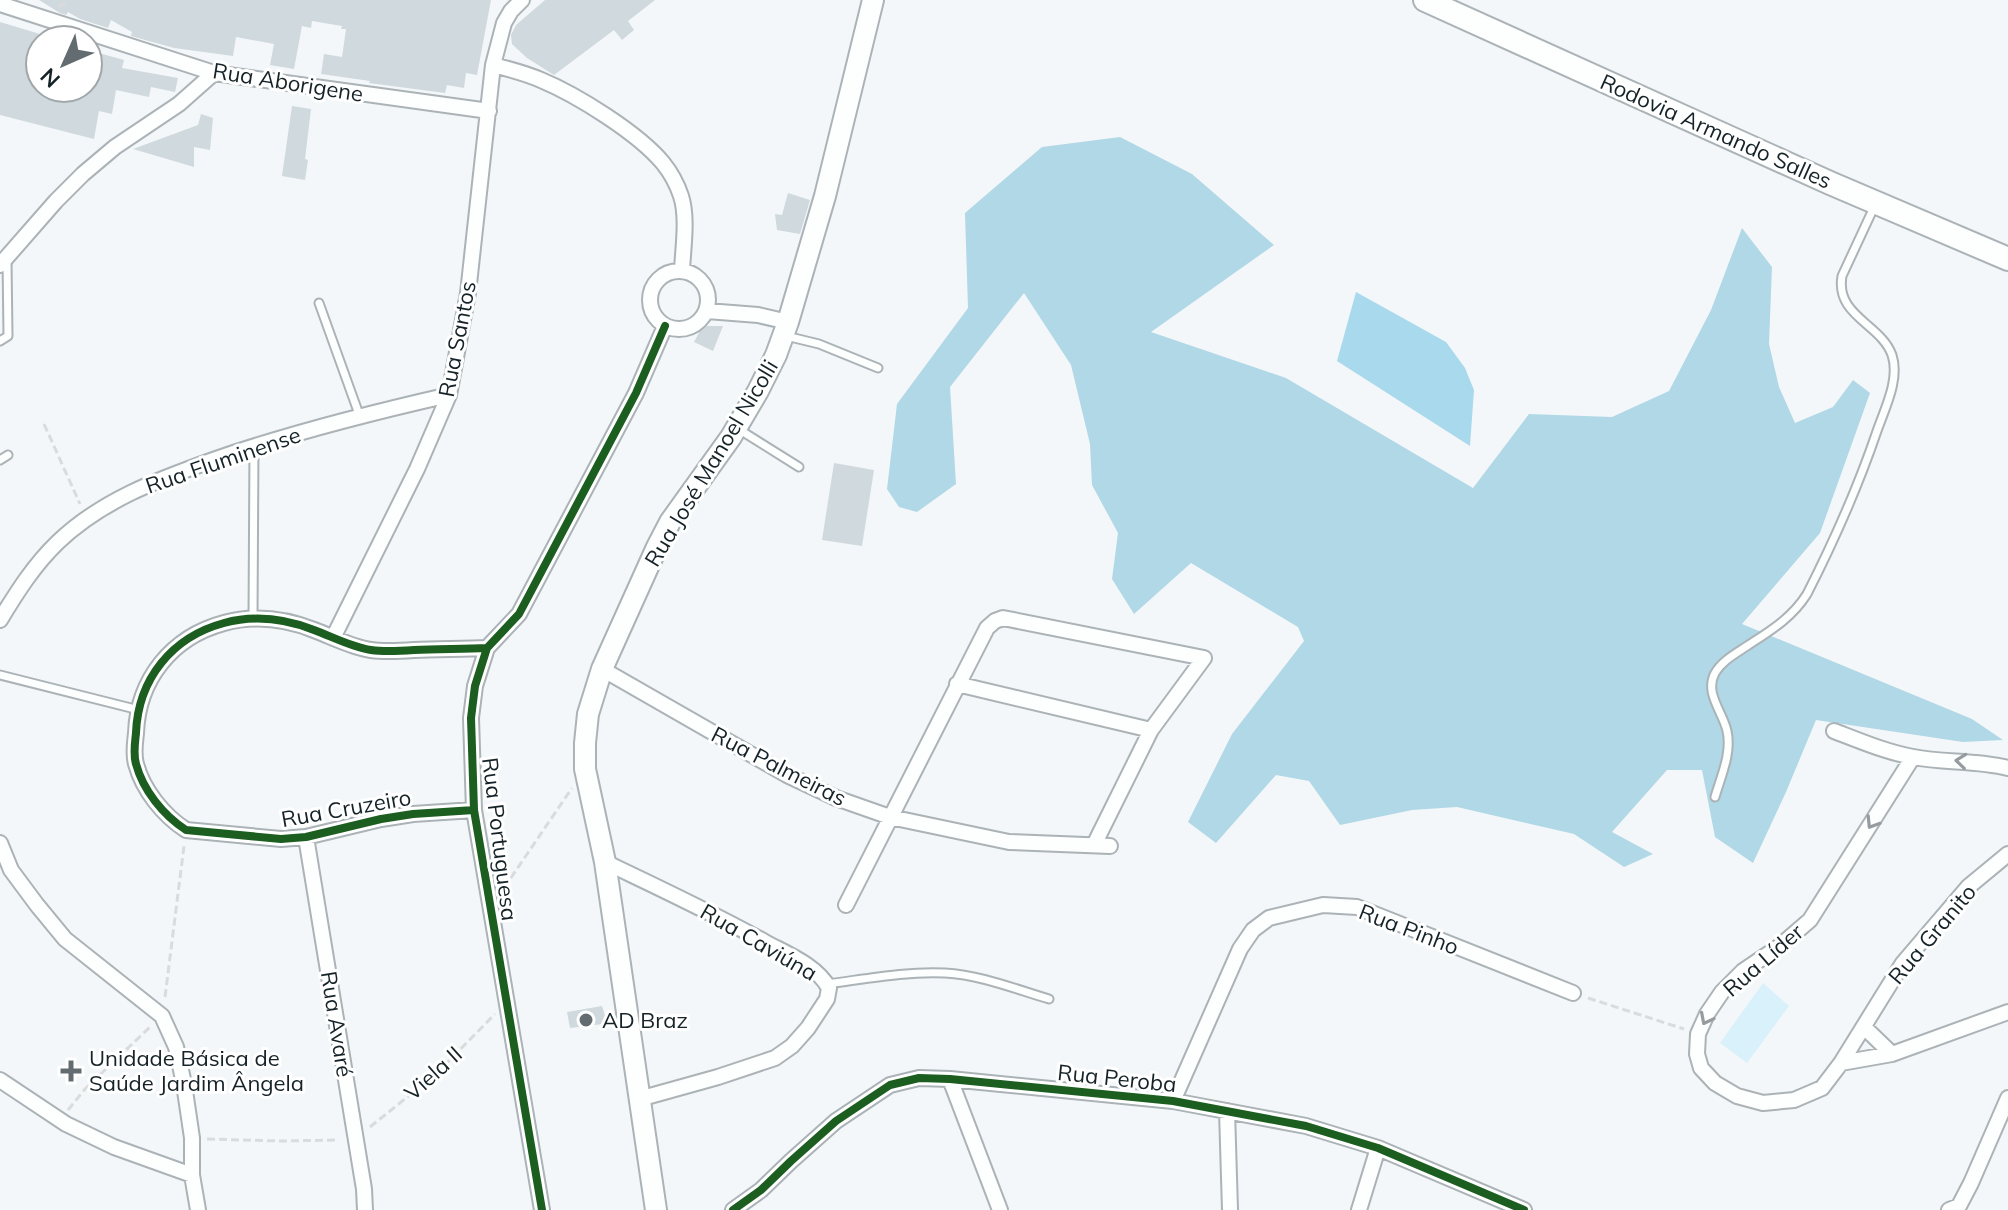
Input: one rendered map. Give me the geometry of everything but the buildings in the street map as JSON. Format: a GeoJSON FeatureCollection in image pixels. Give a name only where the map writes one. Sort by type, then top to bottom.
{"type":"FeatureCollection","features":[{"type":"Feature","properties":{"kind":"main road","name":"Rua José Manoel Nicolli"},"geometry":{"type":"LineString","coordinates":[[656,1210],[605,862],[585,769],[588,714],[602,669],[670,522],[737,428],[770,367],[825,196],[873,0]]}},
{"type":"Feature","properties":{"kind":"main road","name":"Rodovia Armando Salles"},"geometry":{"type":"LineString","coordinates":[[1425,0],[1876,203],[2008,259]]}},
{"type":"Feature","properties":{"kind":"street","name":"Rua Santos"},"geometry":{"type":"LineString","coordinates":[[333,638],[417,469],[449,395],[468,293],[493,65],[504,23],[522,0]]}},
{"type":"Feature","properties":{"kind":"street","name":"Rua Aborigene"},"geometry":{"type":"LineString","coordinates":[[0,4],[214,73],[489,111]]}},
{"type":"Feature","properties":{"kind":"street"},"geometry":{"type":"LineString","coordinates":[[493,65],[524,74],[565,92],[648,147],[673,178],[682,200],[682,271]]}},
{"type":"Feature","properties":{"kind":"street"},"geometry":{"type":"LineString","coordinates":[[4,262],[83,174],[115,147],[179,104],[214,73]]}},
{"type":"Feature","properties":{"kind":"street"},"geometry":{"type":"LineString","coordinates":[[673,271],[691,273],[705,285],[709,302],[707,311],[696,324],[685,329],[665,326],[653,313],[650,304],[652,287],[665,274],[673,271]]}},
{"type":"Feature","properties":{"kind":"street"},"geometry":{"type":"LineString","coordinates":[[707,311],[758,315],[785,328]]}},
{"type":"Feature","properties":{"kind":"street","name":"Rua Portuguesa"},"geometry":{"type":"LineString","coordinates":[[542,1210],[474,810],[471,718],[475,686],[487,648],[519,614],[636,393],[665,326]]}},
{"type":"Feature","properties":{"kind":"street","name":"Rua Fluminense"},"geometry":{"type":"LineString","coordinates":[[0,620],[27,576],[58,542],[86,519],[152,481],[254,445],[449,395]]}},
{"type":"Feature","properties":{"kind":"street"},"geometry":{"type":"LineString","coordinates":[[846,905],[987,628],[1003,618],[1204,658],[1151,730],[1094,845]]}},
{"type":"Feature","properties":{"kind":"street"},"geometry":{"type":"LineString","coordinates":[[186,830],[160,807],[145,787],[135,761],[136,717],[148,683],[159,664],[177,646],[202,631],[226,622],[253,619],[288,622],[371,650],[487,648]]}},
{"type":"Feature","properties":{"kind":"street","name":"Rua Palmeiras"},"geometry":{"type":"LineString","coordinates":[[602,669],[787,775],[836,798],[890,817],[1009,842],[1110,846]]}},
{"type":"Feature","properties":{"kind":"street"},"geometry":{"type":"LineString","coordinates":[[957,684],[1151,730]]}},
{"type":"Feature","properties":{"kind":"street"},"geometry":{"type":"LineString","coordinates":[[1834,731],[1913,757],[2008,768]]}},
{"type":"Feature","properties":{"kind":"street","name":"Rua Líder"},"geometry":{"type":"LineString","coordinates":[[1698,1034],[1722,992],[1743,971],[1780,946],[1810,920],[1913,757]]}},
{"type":"Feature","properties":{"kind":"street","name":"Rua Cruzeiro"},"geometry":{"type":"LineString","coordinates":[[186,830],[281,839],[306,837],[413,814],[474,810]]}},
{"type":"Feature","properties":{"kind":"street","name":"Rua Avaré"},"geometry":{"type":"LineString","coordinates":[[306,837],[365,1210]]}},
{"type":"Feature","properties":{"kind":"street"},"geometry":{"type":"LineString","coordinates":[[0,843],[11,870],[65,939],[162,1016],[176,1047],[184,1084],[198,1210]]}},
{"type":"Feature","properties":{"kind":"street","name":"Rua Granito"},"geometry":{"type":"LineString","coordinates":[[1841,1063],[1903,963],[1968,887],[2008,854]]}},
{"type":"Feature","properties":{"kind":"street","name":"Rua Caviúna"},"geometry":{"type":"LineString","coordinates":[[605,862],[715,914],[808,966],[827,984],[829,993],[808,1028],[792,1046],[775,1058],[639,1099]]}},
{"type":"Feature","properties":{"kind":"street","name":"Rua Pinho"},"geometry":{"type":"LineString","coordinates":[[1173,1101],[1240,949],[1253,930],[1269,918],[1323,905],[1357,907],[1573,993]]}},
{"type":"Feature","properties":{"kind":"street"},"geometry":{"type":"LineString","coordinates":[[1698,1034],[1697,1054],[1701,1068],[1708,1076],[1737,1096],[1763,1103],[1794,1100],[1822,1088],[1841,1063],[1892,1054],[2008,1012]]}},
{"type":"Feature","properties":{"kind":"street"},"geometry":{"type":"LineString","coordinates":[[1864,1027],[1892,1054]]}},
{"type":"Feature","properties":{"kind":"street","name":"Rua Peroba"},"geometry":{"type":"LineString","coordinates":[[733,1210],[761,1190],[836,1121],[890,1085],[919,1078],[1173,1101],[1306,1126],[1378,1148],[1524,1210]]}},
{"type":"Feature","properties":{"kind":"street"},"geometry":{"type":"LineString","coordinates":[[950,1079],[1000,1210]]}},
{"type":"Feature","properties":{"kind":"street"},"geometry":{"type":"LineString","coordinates":[[0,1080],[59,1121],[114,1147],[192,1175]]}},
{"type":"Feature","properties":{"kind":"street"},"geometry":{"type":"LineString","coordinates":[[1955,1209],[1971,1183],[2008,1098]]}},
{"type":"Feature","properties":{"kind":"street"},"geometry":{"type":"LineString","coordinates":[[1227,1111],[1230,1210]]}},
{"type":"Feature","properties":{"kind":"street"},"geometry":{"type":"LineString","coordinates":[[1359,1210],[1378,1148]]}},
{"type":"Feature","properties":{"kind":"lane"},"geometry":{"type":"LineString","coordinates":[[1715,797],[1729,746],[1727,729],[1711,690],[1713,676],[1723,663],[1799,607],[1858,486],[1891,389],[1895,365],[1890,350],[1843,299],[1840,287],[1842,276],[1876,203]]}},
{"type":"Feature","properties":{"kind":"lane"},"geometry":{"type":"LineString","coordinates":[[0,341],[8,336],[4,262]]}},
{"type":"Feature","properties":{"kind":"lane"},"geometry":{"type":"LineString","coordinates":[[319,303],[360,417]]}},
{"type":"Feature","properties":{"kind":"lane"},"geometry":{"type":"LineString","coordinates":[[785,328],[878,368]]}},
{"type":"Feature","properties":{"kind":"lane"},"geometry":{"type":"LineString","coordinates":[[737,428],[799,467]]}},
{"type":"Feature","properties":{"kind":"lane"},"geometry":{"type":"LineString","coordinates":[[253,619],[254,445]]}},
{"type":"Feature","properties":{"kind":"lane"},"geometry":{"type":"LineString","coordinates":[[0,675],[139,710]]}},
{"type":"Feature","properties":{"kind":"lane"},"geometry":{"type":"LineString","coordinates":[[827,984],[944,973],[977,977],[1049,999]]}},
{"type":"Feature","properties":{"kind":"path"},"geometry":{"type":"LineString","coordinates":[[44,424],[86,519]]}},
{"type":"Feature","properties":{"kind":"path"},"geometry":{"type":"LineString","coordinates":[[490,908],[585,769]]}},
{"type":"Feature","properties":{"kind":"path"},"geometry":{"type":"LineString","coordinates":[[59,1121],[85,1089],[162,1016],[186,830]]}},
{"type":"Feature","properties":{"kind":"path"},"geometry":{"type":"LineString","coordinates":[[1573,993],[1698,1034]]}},
{"type":"Feature","properties":{"kind":"path"},"geometry":{"type":"LineString","coordinates":[[192,1138],[280,1141],[356,1139]]}},
{"type":"Feature","properties":{"kind":"shaded area"},"geometry":{"type":"Polygon","coordinates":[[[1120,137],[1192,174],[1274,245],[1151,332],[1286,378],[1473,488],[1529,414],[1612,417],[1669,391],[1711,310],[1742,228],[1772,267],[1769,344],[1779,387],[1795,423],[1833,407],[1853,380],[1870,393],[1820,533],[1742,624],[1972,719],[2003,740],[1963,742],[1816,720],[1753,863],[1715,837],[1702,770],[1667,770],[1612,832],[1653,854],[1624,867],[1574,834],[1457,807],[1412,810],[1340,825],[1309,781],[1276,775],[1216,843],[1188,822],[1232,734],[1304,641],[1298,627],[1191,563],[1134,614],[1112,579],[1118,533],[1092,485],[1090,444],[1071,365],[1024,293],[950,387],[956,484],[917,512],[899,507],[887,489],[897,404],[968,308],[965,213],[1042,147],[1120,137]]]}},
{"type":"Feature","properties":{"kind":"shaded area"},"geometry":{"type":"Polygon","coordinates":[[[1356,292],[1446,342],[1465,368],[1474,390],[1470,446],[1337,361],[1356,292]]]}},
{"type":"Feature","properties":{"kind":"shaded area"},"geometry":{"type":"Polygon","coordinates":[[[1763,983],[1789,1006],[1747,1063],[1720,1043],[1763,983]]]}},
{"type":"Feature","properties":{"kind":"cycle path"},"geometry":{"type":"LineString","coordinates":[[542,1210],[474,810],[471,718],[475,686],[487,648],[519,614],[636,393],[665,326]]}},
{"type":"Feature","properties":{"kind":"cycle path"},"geometry":{"type":"LineString","coordinates":[[474,810],[413,814],[306,837],[281,839],[186,830],[162,809],[149,792],[136,764],[135,745],[143,695],[161,663],[189,638],[224,623],[247,619],[281,621],[376,651],[487,648]]}},
{"type":"Feature","properties":{"kind":"cycle path"},"geometry":{"type":"LineString","coordinates":[[733,1210],[761,1190],[836,1121],[890,1085],[919,1078],[1173,1101],[1306,1126],[1378,1148],[1524,1210]]}},
{"type":"Feature","properties":{"kind":"place","name":"AD Braz"},"geometry":{"type":"Point","coordinates":[586,1020]}},
{"type":"Feature","properties":{"kind":"place","name":"Unidade Básica de Saúde Jardim Ângela"},"geometry":{"type":"Point","coordinates":[71,1071]}}]}
